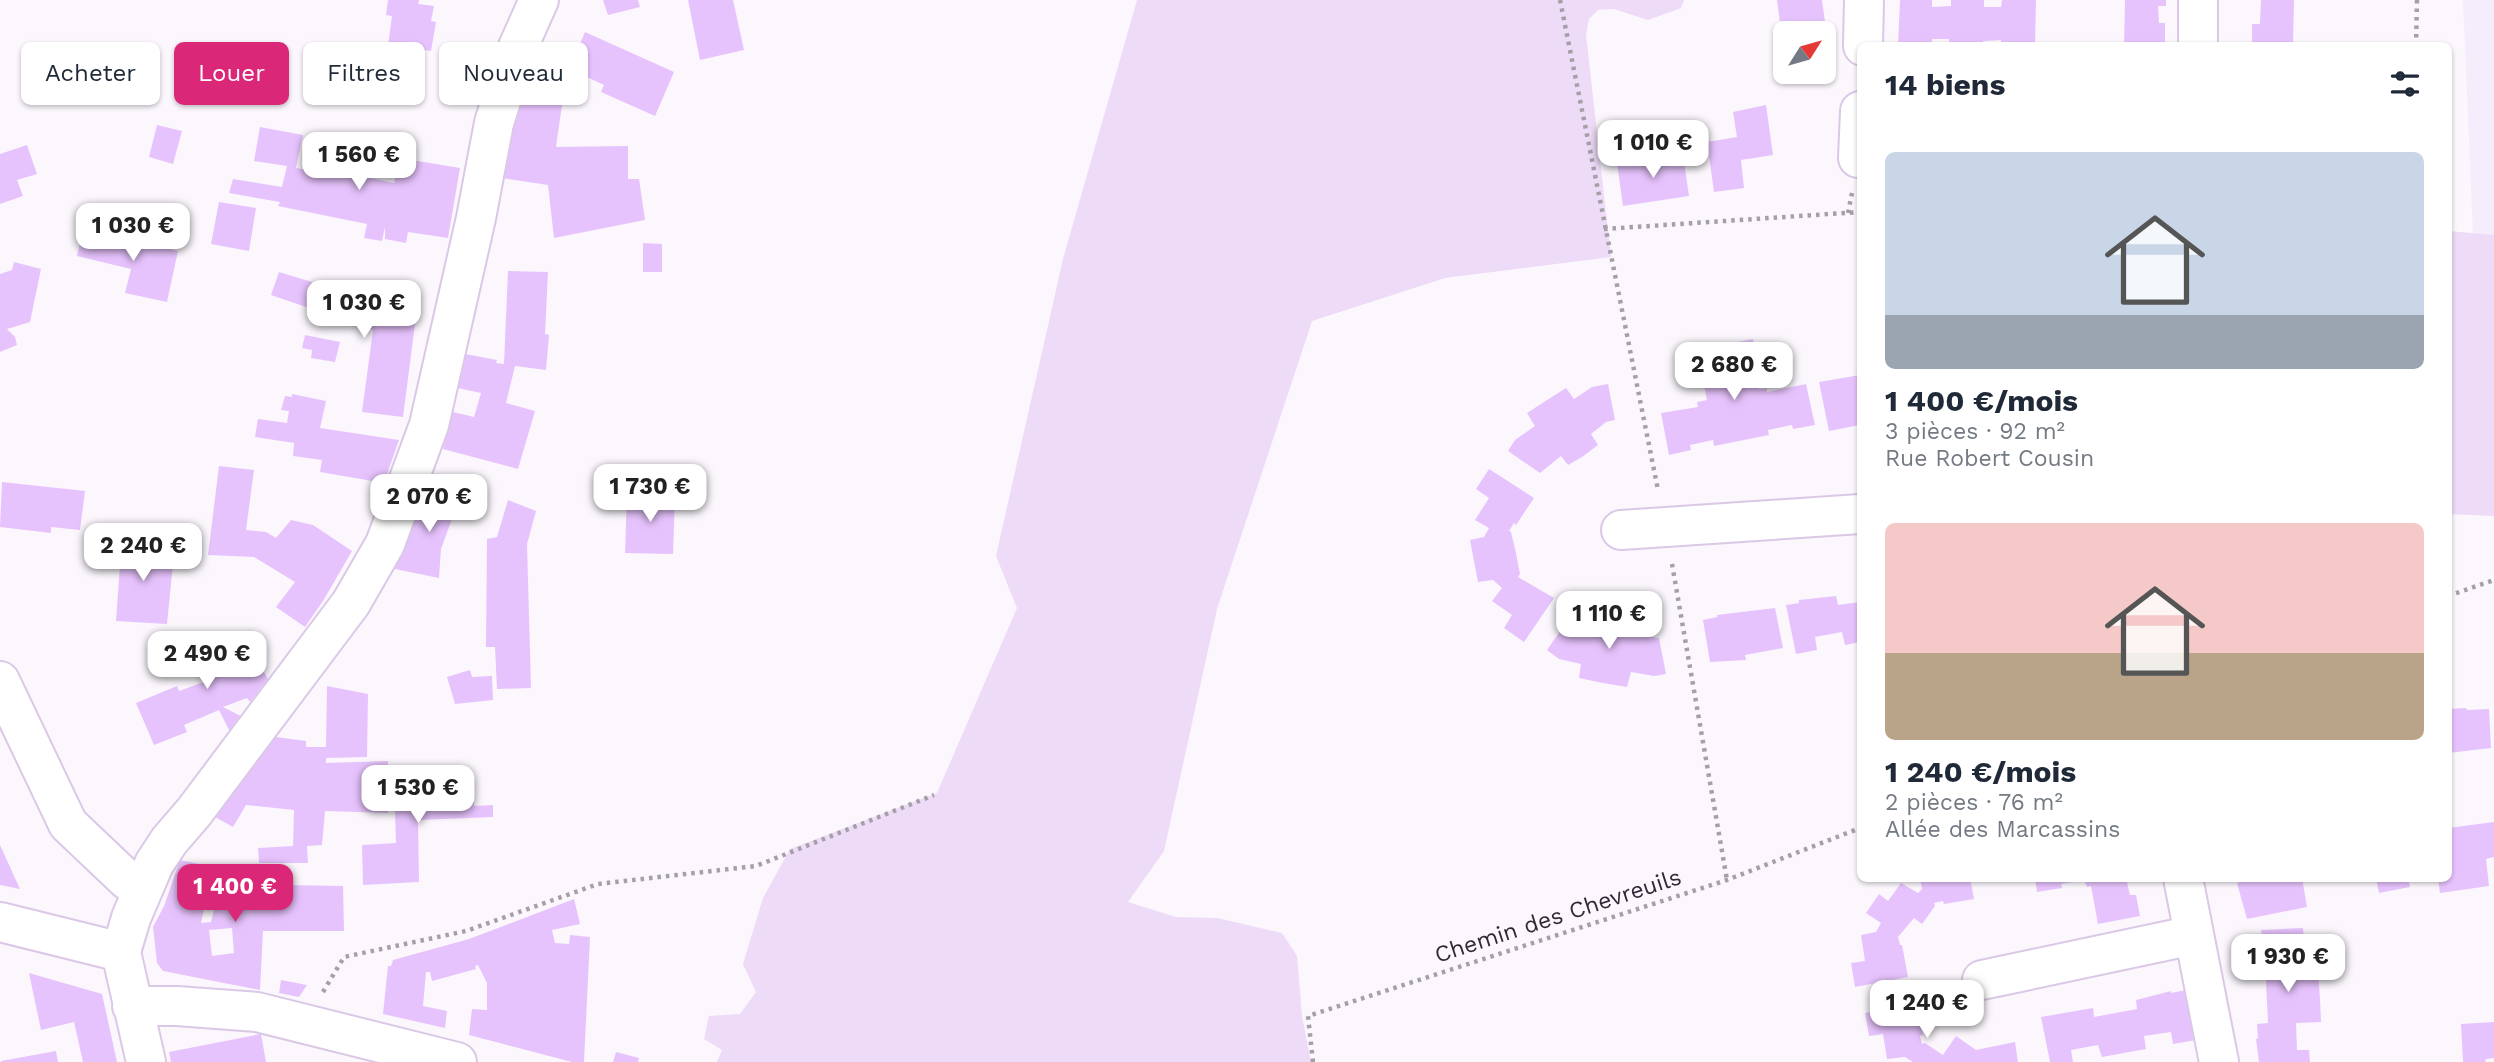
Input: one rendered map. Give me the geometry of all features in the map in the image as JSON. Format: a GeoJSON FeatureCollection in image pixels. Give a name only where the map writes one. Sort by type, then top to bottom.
{"type":"FeatureCollection","features":[{"type":"Feature","properties":{"kind":"street"},"geometry":{"type":"LineString","coordinates":[[146,1062],[121,952],[131,918],[154,864],[169,841],[194,812],[351,603],[385,544],[429,425],[476,218],[494,123],[519,47],[539,0]]}},
{"type":"Feature","properties":{"kind":"street"},"geometry":{"type":"LineString","coordinates":[[1863,42],[1864,0]]}},
{"type":"Feature","properties":{"kind":"street"},"geometry":{"type":"LineString","coordinates":[[2197,42],[2198,0]]}},
{"type":"Feature","properties":{"kind":"street"},"geometry":{"type":"LineString","coordinates":[[1621,530],[1857,514]]}},
{"type":"Feature","properties":{"kind":"street"},"geometry":{"type":"LineString","coordinates":[[0,681],[68,824],[141,891]]}},
{"type":"Feature","properties":{"kind":"street"},"geometry":{"type":"LineString","coordinates":[[2184,882],[2219,1062]]}},
{"type":"Feature","properties":{"kind":"street"},"geometry":{"type":"LineString","coordinates":[[0,922],[121,952]]}},
{"type":"Feature","properties":{"kind":"street"},"geometry":{"type":"LineString","coordinates":[[1982,980],[2194,935]]}},
{"type":"Feature","properties":{"kind":"street"},"geometry":{"type":"LineString","coordinates":[[132,1006],[177,1006],[257,1012],[457,1062]]}},
{"type":"Feature","properties":{"kind":"path"},"geometry":{"type":"LineString","coordinates":[[1560,0],[1666,528],[1727,880]]}},
{"type":"Feature","properties":{"kind":"path"},"geometry":{"type":"LineString","coordinates":[[2416,42],[2417,0]]}},
{"type":"Feature","properties":{"kind":"path"},"geometry":{"type":"LineString","coordinates":[[1604,229],[1857,212]]}},
{"type":"Feature","properties":{"kind":"path"},"geometry":{"type":"LineString","coordinates":[[2452,595],[2494,580]]}},
{"type":"Feature","properties":{"kind":"path"},"geometry":{"type":"LineString","coordinates":[[305,1023],[344,957],[466,931],[598,884],[757,866],[934,795]]}},
{"type":"Feature","properties":{"kind":"path","name":"Chemin des Chevreuils"},"geometry":{"type":"LineString","coordinates":[[1313,1062],[1308,1016],[1727,880],[1857,829]]}},
{"type":"Feature","properties":{"kind":"shaded area"},"geometry":{"type":"Polygon","coordinates":[[[1137,0],[1684,0],[1681,8],[1648,20],[1614,9],[1598,10],[1589,19],[1586,35],[1611,257],[1445,278],[1312,321],[1217,609],[1164,851],[1128,902],[1176,917],[1217,918],[1282,933],[1297,956],[1302,1016],[1311,1062],[717,1062],[722,1050],[704,1039],[709,1016],[740,1014],[756,992],[743,964],[763,898],[790,849],[937,793],[1017,608],[996,556],[1063,259],[1137,0]]]}},
{"type":"Feature","properties":{"kind":"shaded area"},"geometry":{"type":"Polygon","coordinates":[[[2463,0],[2494,0],[2494,235],[2473,233],[2463,0]]]}},
{"type":"Feature","properties":{"kind":"shaded area"},"geometry":{"type":"Polygon","coordinates":[[[2452,231],[2494,235],[2494,516],[2452,514],[2452,231]]]}},
{"type":"Feature","properties":{"kind":"building"},"geometry":{"type":"Polygon","coordinates":[[[388,0],[419,0],[418,4],[434,6],[431,21],[436,22],[431,51],[425,50],[425,42],[388,42],[392,16],[386,15],[388,0]]]}},
{"type":"Feature","properties":{"kind":"building"},"geometry":{"type":"Polygon","coordinates":[[[603,0],[638,0],[640,7],[608,15],[603,0]]]}},
{"type":"Feature","properties":{"kind":"building"},"geometry":{"type":"Polygon","coordinates":[[[688,0],[733,0],[744,50],[700,60],[688,0]]]}},
{"type":"Feature","properties":{"kind":"building"},"geometry":{"type":"Polygon","coordinates":[[[1777,0],[1822,0],[1825,21],[1780,21],[1777,0]]]}},
{"type":"Feature","properties":{"kind":"building"},"geometry":{"type":"Polygon","coordinates":[[[1900,0],[1932,0],[1932,7],[1951,6],[1951,0],[1984,0],[1984,7],[2001,7],[2002,0],[2036,0],[2035,42],[1949,42],[1949,39],[1932,39],[1932,42],[1898,42],[1900,0]]]}},
{"type":"Feature","properties":{"kind":"building"},"geometry":{"type":"Polygon","coordinates":[[[2125,0],[2166,0],[2166,6],[2158,6],[2159,23],[2165,23],[2165,42],[2124,42],[2125,0]]]}},
{"type":"Feature","properties":{"kind":"building"},"geometry":{"type":"Polygon","coordinates":[[[2261,0],[2294,0],[2293,42],[2252,42],[2252,24],[2260,24],[2261,0]]]}},
{"type":"Feature","properties":{"kind":"building"},"geometry":{"type":"Polygon","coordinates":[[[585,32],[674,72],[655,116],[601,92],[604,85],[588,78],[588,42],[581,42],[585,32]]]}},
{"type":"Feature","properties":{"kind":"building"},"geometry":{"type":"Polygon","coordinates":[[[521,105],[562,105],[556,147],[628,146],[628,179],[639,179],[645,220],[554,238],[548,185],[502,178],[521,105]]]}},
{"type":"Feature","properties":{"kind":"building"},"geometry":{"type":"Polygon","coordinates":[[[1766,105],[1773,155],[1741,160],[1744,188],[1714,192],[1707,142],[1737,137],[1733,112],[1766,105]]]}},
{"type":"Feature","properties":{"kind":"building"},"geometry":{"type":"Polygon","coordinates":[[[157,125],[182,131],[173,164],[149,157],[157,125]]]}},
{"type":"Feature","properties":{"kind":"building"},"geometry":{"type":"Polygon","coordinates":[[[260,127],[303,135],[296,168],[346,177],[347,173],[394,183],[399,158],[460,168],[448,238],[408,232],[406,243],[385,239],[385,227],[382,241],[364,238],[367,224],[278,206],[280,202],[229,193],[233,179],[282,187],[287,166],[254,161],[260,127]]]}},
{"type":"Feature","properties":{"kind":"building"},"geometry":{"type":"Polygon","coordinates":[[[27,145],[37,174],[17,180],[23,196],[0,204],[0,154],[27,145]]]}},
{"type":"Feature","properties":{"kind":"building"},"geometry":{"type":"Polygon","coordinates":[[[1683,154],[1689,196],[1623,206],[1617,163],[1683,154]]]}},
{"type":"Feature","properties":{"kind":"building"},"geometry":{"type":"Polygon","coordinates":[[[219,202],[256,208],[249,251],[211,244],[219,202]]]}},
{"type":"Feature","properties":{"kind":"building"},"geometry":{"type":"Polygon","coordinates":[[[83,229],[178,251],[167,302],[125,293],[131,269],[77,256],[83,229]]]}},
{"type":"Feature","properties":{"kind":"building"},"geometry":{"type":"Polygon","coordinates":[[[643,243],[662,244],[662,272],[643,272],[643,243]]]}},
{"type":"Feature","properties":{"kind":"building"},"geometry":{"type":"Polygon","coordinates":[[[14,262],[41,269],[30,322],[7,329],[15,337],[17,345],[0,352],[0,274],[12,270],[14,262]]]}},
{"type":"Feature","properties":{"kind":"building"},"geometry":{"type":"Polygon","coordinates":[[[508,271],[548,272],[545,334],[549,335],[546,370],[515,366],[506,403],[535,411],[518,469],[443,449],[453,412],[474,417],[481,393],[458,388],[465,354],[497,360],[496,363],[504,364],[508,271]]]}},
{"type":"Feature","properties":{"kind":"building"},"geometry":{"type":"Polygon","coordinates":[[[279,272],[407,317],[415,324],[403,417],[362,412],[373,330],[271,295],[279,272]]]}},
{"type":"Feature","properties":{"kind":"building"},"geometry":{"type":"Polygon","coordinates":[[[305,335],[340,342],[335,362],[311,358],[312,350],[302,348],[305,335]]]}},
{"type":"Feature","properties":{"kind":"building"},"geometry":{"type":"Polygon","coordinates":[[[1753,339],[1759,389],[1767,388],[1767,392],[1806,384],[1815,425],[1793,429],[1792,425],[1768,430],[1769,435],[1714,446],[1713,440],[1690,445],[1691,450],[1669,455],[1661,413],[1698,407],[1697,402],[1707,400],[1702,376],[1697,377],[1692,351],[1753,339]]]}},
{"type":"Feature","properties":{"kind":"building"},"geometry":{"type":"Polygon","coordinates":[[[1857,376],[1857,426],[1829,431],[1819,382],[1857,376]]]}},
{"type":"Feature","properties":{"kind":"building"},"geometry":{"type":"Polygon","coordinates":[[[1608,384],[1615,420],[1606,422],[1591,434],[1598,445],[1582,457],[1568,465],[1561,456],[1540,473],[1508,451],[1515,440],[1535,426],[1527,413],[1566,388],[1574,399],[1592,387],[1608,384]]]}},
{"type":"Feature","properties":{"kind":"building"},"geometry":{"type":"Polygon","coordinates":[[[292,394],[326,401],[320,428],[399,440],[384,483],[320,472],[322,460],[293,456],[294,443],[255,437],[258,419],[287,423],[289,411],[281,410],[285,396],[292,397],[292,394]]]}},
{"type":"Feature","properties":{"kind":"building"},"geometry":{"type":"Polygon","coordinates":[[[219,466],[254,470],[246,530],[266,532],[276,538],[291,520],[313,525],[352,551],[305,627],[276,607],[295,582],[254,557],[208,555],[219,466]]]}},
{"type":"Feature","properties":{"kind":"building"},"geometry":{"type":"Polygon","coordinates":[[[1489,469],[1534,498],[1509,531],[1516,553],[1520,574],[1518,577],[1554,598],[1524,642],[1504,628],[1512,615],[1492,601],[1502,588],[1493,580],[1478,582],[1470,540],[1484,537],[1489,528],[1475,520],[1489,498],[1476,489],[1489,469]]]}},
{"type":"Feature","properties":{"kind":"building"},"geometry":{"type":"Polygon","coordinates":[[[2,482],[85,491],[80,530],[51,527],[51,533],[0,527],[2,482]]]}},
{"type":"Feature","properties":{"kind":"building"},"geometry":{"type":"Polygon","coordinates":[[[431,485],[460,497],[441,549],[439,578],[395,569],[431,485]]]}},
{"type":"Feature","properties":{"kind":"building"},"geometry":{"type":"Polygon","coordinates":[[[627,493],[675,495],[673,554],[625,553],[627,493]]]}},
{"type":"Feature","properties":{"kind":"building"},"geometry":{"type":"Polygon","coordinates":[[[508,500],[536,511],[527,544],[531,688],[497,689],[495,647],[486,647],[487,539],[497,537],[508,500]]]}},
{"type":"Feature","properties":{"kind":"building"},"geometry":{"type":"Polygon","coordinates":[[[122,536],[159,539],[156,562],[173,564],[167,624],[116,621],[122,536]]]}},
{"type":"Feature","properties":{"kind":"building"},"geometry":{"type":"Polygon","coordinates":[[[1836,596],[1838,605],[1857,602],[1857,643],[1845,645],[1842,632],[1815,637],[1817,650],[1796,654],[1786,605],[1799,603],[1799,600],[1836,596]]]}},
{"type":"Feature","properties":{"kind":"building"},"geometry":{"type":"Polygon","coordinates":[[[1775,608],[1783,648],[1745,655],[1746,660],[1710,662],[1703,620],[1717,615],[1775,608]]]}},
{"type":"Feature","properties":{"kind":"building"},"geometry":{"type":"Polygon","coordinates":[[[1598,614],[1633,622],[1632,635],[1659,638],[1666,674],[1654,676],[1631,672],[1627,687],[1603,683],[1579,678],[1581,664],[1559,659],[1547,650],[1568,620],[1574,624],[1595,628],[1598,614]]]}},
{"type":"Feature","properties":{"kind":"building"},"geometry":{"type":"Polygon","coordinates":[[[241,632],[268,679],[250,702],[247,698],[223,707],[241,716],[230,732],[219,710],[184,725],[187,732],[154,745],[136,703],[177,686],[179,691],[209,680],[196,653],[241,632]]]}},
{"type":"Feature","properties":{"kind":"building"},"geometry":{"type":"Polygon","coordinates":[[[470,670],[472,677],[492,676],[493,700],[455,704],[447,677],[470,670]]]}},
{"type":"Feature","properties":{"kind":"building"},"geometry":{"type":"Polygon","coordinates":[[[327,686],[368,694],[367,757],[326,758],[326,763],[388,761],[388,813],[325,811],[322,845],[307,846],[308,863],[259,863],[258,848],[293,846],[294,810],[246,805],[233,827],[215,817],[276,737],[306,741],[306,747],[326,747],[327,686]]]}},
{"type":"Feature","properties":{"kind":"building"},"geometry":{"type":"Polygon","coordinates":[[[2452,709],[2489,709],[2491,748],[2452,753],[2452,709]]]}},
{"type":"Feature","properties":{"kind":"building"},"geometry":{"type":"Polygon","coordinates":[[[473,775],[474,806],[493,805],[493,817],[418,820],[419,882],[363,885],[362,845],[396,843],[394,780],[473,775]]]}},
{"type":"Feature","properties":{"kind":"building"},"geometry":{"type":"Polygon","coordinates":[[[2494,822],[2494,857],[2486,859],[2489,886],[2440,893],[2439,882],[2452,882],[2452,827],[2494,822]]]}},
{"type":"Feature","properties":{"kind":"building"},"geometry":{"type":"Polygon","coordinates":[[[0,845],[20,889],[0,885],[0,845]]]}},
{"type":"Feature","properties":{"kind":"building"},"geometry":{"type":"Polygon","coordinates":[[[180,860],[213,867],[201,923],[211,922],[220,884],[343,886],[344,931],[263,931],[260,990],[163,971],[157,963],[153,927],[164,906],[180,860]],[[232,928],[209,930],[212,956],[234,953],[232,928]]]}},
{"type":"Feature","properties":{"kind":"building"},"geometry":{"type":"Polygon","coordinates":[[[1921,882],[1971,882],[1974,899],[1934,903],[1935,906],[1922,924],[1914,918],[1898,937],[1908,977],[1855,987],[1851,963],[1865,961],[1861,935],[1876,932],[1881,923],[1866,913],[1879,894],[1888,901],[1901,883],[1918,893],[1922,889],[1921,882]]]}},
{"type":"Feature","properties":{"kind":"building"},"geometry":{"type":"Polygon","coordinates":[[[2036,882],[2072,882],[2061,884],[2062,888],[2037,892],[2036,882]]]}},
{"type":"Feature","properties":{"kind":"building"},"geometry":{"type":"Polygon","coordinates":[[[2085,882],[2127,882],[2130,895],[2136,895],[2140,916],[2098,924],[2091,886],[2087,887],[2085,882]]]}},
{"type":"Feature","properties":{"kind":"building"},"geometry":{"type":"Polygon","coordinates":[[[2303,882],[2307,907],[2247,919],[2239,883],[2303,882]]]}},
{"type":"Feature","properties":{"kind":"building"},"geometry":{"type":"Polygon","coordinates":[[[2377,882],[2409,882],[2410,887],[2379,893],[2377,882]]]}},
{"type":"Feature","properties":{"kind":"building"},"geometry":{"type":"Polygon","coordinates":[[[574,899],[580,924],[552,930],[555,943],[569,944],[570,935],[590,937],[584,1062],[572,1062],[469,1035],[472,1009],[487,1010],[487,983],[478,965],[475,966],[476,969],[432,981],[430,972],[426,972],[423,1006],[447,1011],[445,1028],[383,1014],[388,966],[391,966],[393,960],[469,939],[574,899]]]}},
{"type":"Feature","properties":{"kind":"building"},"geometry":{"type":"Polygon","coordinates":[[[2303,928],[2304,942],[2316,942],[2320,999],[2321,1022],[2296,1023],[2297,1050],[2309,1050],[2310,1062],[2259,1062],[2257,1024],[2268,1023],[2266,981],[2259,944],[2263,944],[2261,930],[2303,928]]]}},
{"type":"Feature","properties":{"kind":"building"},"geometry":{"type":"Polygon","coordinates":[[[29,973],[102,994],[117,1062],[83,1062],[74,1022],[41,1030],[29,973]]]}},
{"type":"Feature","properties":{"kind":"building"},"geometry":{"type":"Polygon","coordinates":[[[281,980],[307,985],[299,997],[279,993],[281,980]]]}},
{"type":"Feature","properties":{"kind":"building"},"geometry":{"type":"Polygon","coordinates":[[[2186,990],[2196,1040],[2173,1044],[2171,1032],[2144,1036],[2146,1049],[2102,1057],[2098,1045],[2071,1050],[2073,1062],[2050,1062],[2041,1017],[2093,1008],[2094,1017],[2137,1009],[2136,1000],[2186,990]]]}},
{"type":"Feature","properties":{"kind":"building"},"geometry":{"type":"Polygon","coordinates":[[[1916,1003],[1923,1035],[1920,1036],[1922,1044],[1925,1043],[1943,1055],[1956,1036],[1976,1050],[2015,1042],[2018,1062],[1913,1062],[1905,1057],[1887,1059],[1883,1034],[1869,1036],[1865,1013],[1916,1003]]]}},
{"type":"Feature","properties":{"kind":"building"},"geometry":{"type":"Polygon","coordinates":[[[2494,1022],[2494,1058],[2486,1059],[2485,1062],[2463,1062],[2461,1024],[2494,1022]]]}},
{"type":"Feature","properties":{"kind":"building"},"geometry":{"type":"Polygon","coordinates":[[[261,1034],[266,1062],[171,1062],[169,1052],[261,1034]]]}},
{"type":"Feature","properties":{"kind":"building"},"geometry":{"type":"Polygon","coordinates":[[[56,1051],[58,1062],[1,1062],[1,1061],[56,1051]]]}},
{"type":"Feature","properties":{"kind":"building"},"geometry":{"type":"Polygon","coordinates":[[[616,1052],[639,1058],[638,1062],[613,1062],[616,1052]]]}}]}
